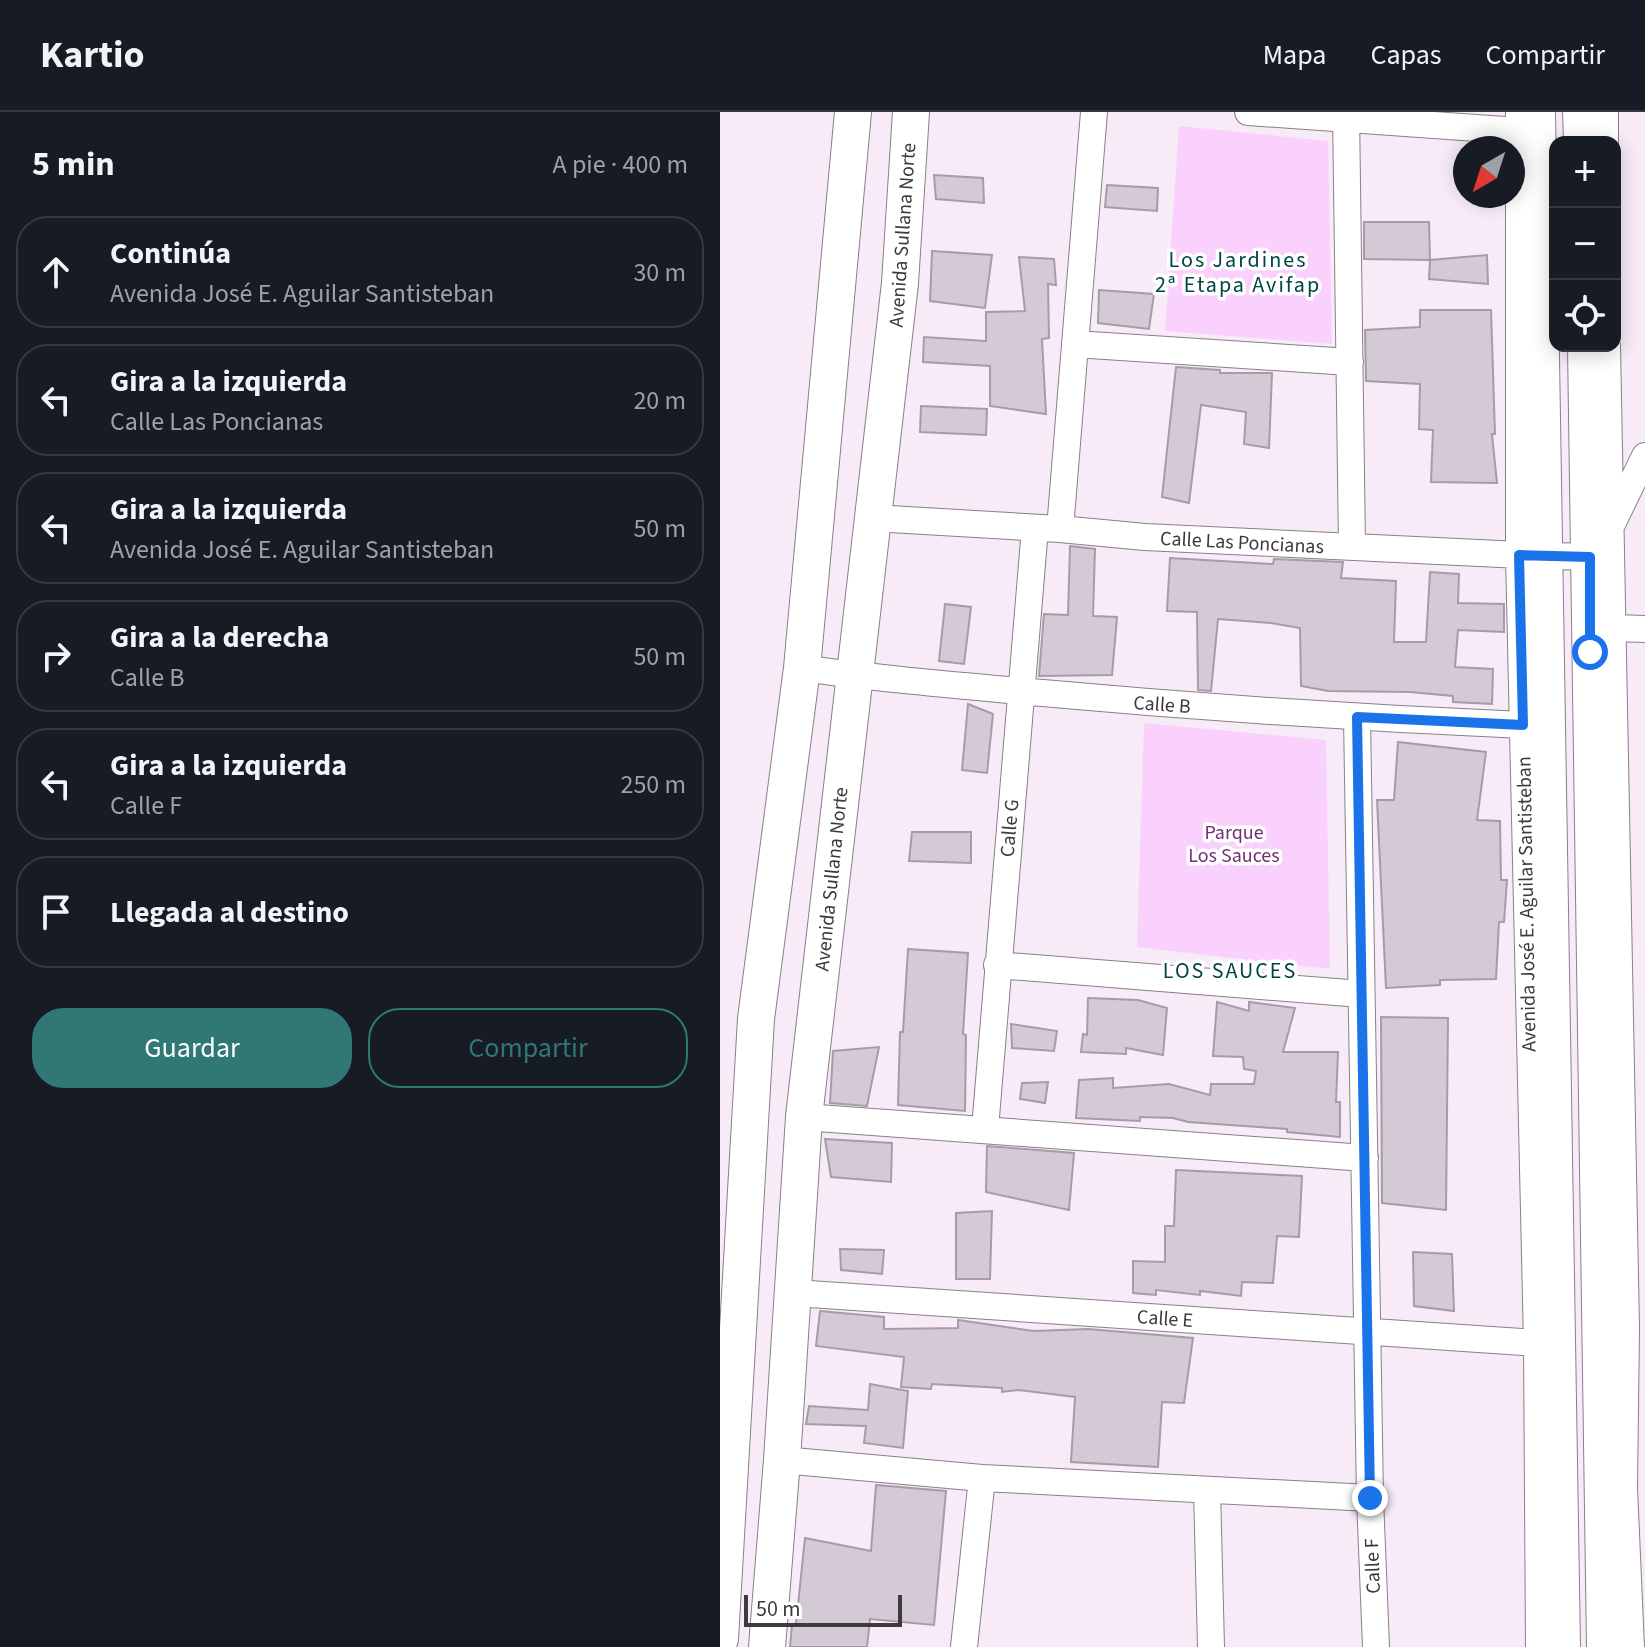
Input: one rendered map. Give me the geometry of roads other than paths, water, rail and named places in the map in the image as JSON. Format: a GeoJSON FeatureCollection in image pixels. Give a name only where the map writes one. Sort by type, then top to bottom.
{"type":"FeatureCollection","features":[{"type":"Feature","properties":{"kind":"main road"},"geometry":{"type":"LineString","coordinates":[[720,1639],[730,1312],[756,1019],[802,668],[853,112]]}},
{"type":"Feature","properties":{"kind":"main road","name":"Avenida Sullana Norte"},"geometry":{"type":"LineString","coordinates":[[767,1647],[804,1117],[900,283],[911,112]]}},
{"type":"Feature","properties":{"kind":"main road"},"geometry":{"type":"LineString","coordinates":[[1581,112],[1582,136]]}},
{"type":"Feature","properties":{"kind":"main road","name":"Avenida José E. Aguilar Santisteban"},"geometry":{"type":"LineString","coordinates":[[1525,118],[1532,556],[1562,1647]]}},
{"type":"Feature","properties":{"kind":"main road"},"geometry":{"type":"LineString","coordinates":[[1587,352],[1603,547],[1605,1647]]}},
{"type":"Feature","properties":{"kind":"main road"},"geometry":{"type":"LineString","coordinates":[[730,1312],[794,1293]]}},
{"type":"Feature","properties":{"kind":"street","name":"Calle G"},"geometry":{"type":"LineString","coordinates":[[985,1129],[1021,691],[1075,344],[1094,112]]}},
{"type":"Feature","properties":{"kind":"street"},"geometry":{"type":"LineString","coordinates":[[1248,112],[1525,118]]}},
{"type":"Feature","properties":{"kind":"street"},"geometry":{"type":"LineString","coordinates":[[1605,112],[1605,136]]}},
{"type":"Feature","properties":{"kind":"street"},"geometry":{"type":"LineString","coordinates":[[1346,115],[1352,547]]}},
{"type":"Feature","properties":{"kind":"street"},"geometry":{"type":"LineString","coordinates":[[1075,344],[1350,362]]}},
{"type":"Feature","properties":{"kind":"street"},"geometry":{"type":"LineString","coordinates":[[1607,352],[1603,547],[1614,628],[1615,828],[1635,1327],[1631,1647]]}},
{"type":"Feature","properties":{"kind":"street"},"geometry":{"type":"LineString","coordinates":[[1603,547],[1645,456]]}},
{"type":"Feature","properties":{"kind":"street","name":"Calle Las Poncianas"},"geometry":{"type":"LineString","coordinates":[[873,518],[1145,537],[1532,556],[1603,547]]}},
{"type":"Feature","properties":{"kind":"street","name":"Avenida José E. Aguilar Santisteban"},"geometry":{"type":"LineString","coordinates":[[1532,556],[1523,725],[1537,1343],[1539,1647]]}},
{"type":"Feature","properties":{"kind":"street"},"geometry":{"type":"LineString","coordinates":[[1614,628],[1645,629]]}},
{"type":"Feature","properties":{"kind":"street","name":"Calle B"},"geometry":{"type":"LineString","coordinates":[[802,668],[1021,691],[1357,717],[1523,725]]}},
{"type":"Feature","properties":{"kind":"street","name":"Calle F"},"geometry":{"type":"LineString","coordinates":[[1357,717],[1370,1498],[1376,1647]]}},
{"type":"Feature","properties":{"kind":"street"},"geometry":{"type":"LineString","coordinates":[[997,965],[1361,994]]}},
{"type":"Feature","properties":{"kind":"street"},"geometry":{"type":"LineString","coordinates":[[804,1117],[1365,1158]]}},
{"type":"Feature","properties":{"kind":"street","name":"Calle E"},"geometry":{"type":"LineString","coordinates":[[794,1293],[1537,1343]]}},
{"type":"Feature","properties":{"kind":"street"},"geometry":{"type":"LineString","coordinates":[[782,1460],[982,1478],[1370,1498]]}},
{"type":"Feature","properties":{"kind":"street"},"geometry":{"type":"LineString","coordinates":[[964,1647],[982,1478]]}},
{"type":"Feature","properties":{"kind":"street"},"geometry":{"type":"LineString","coordinates":[[1207,1490],[1211,1647]]}},
{"type":"Feature","properties":{"kind":"district","name":"Los Jardines 2ª Etapa Avifap"},"geometry":{"type":"Point","coordinates":[1238,272]}},
{"type":"Feature","properties":{"kind":"district","name":"LOS SAUCES"},"geometry":{"type":"Point","coordinates":[1230,970]}},
{"type":"Feature","properties":{"kind":"park label","name":"Parque Los Sauces"},"geometry":{"type":"Point","coordinates":[1234,844]}}]}
